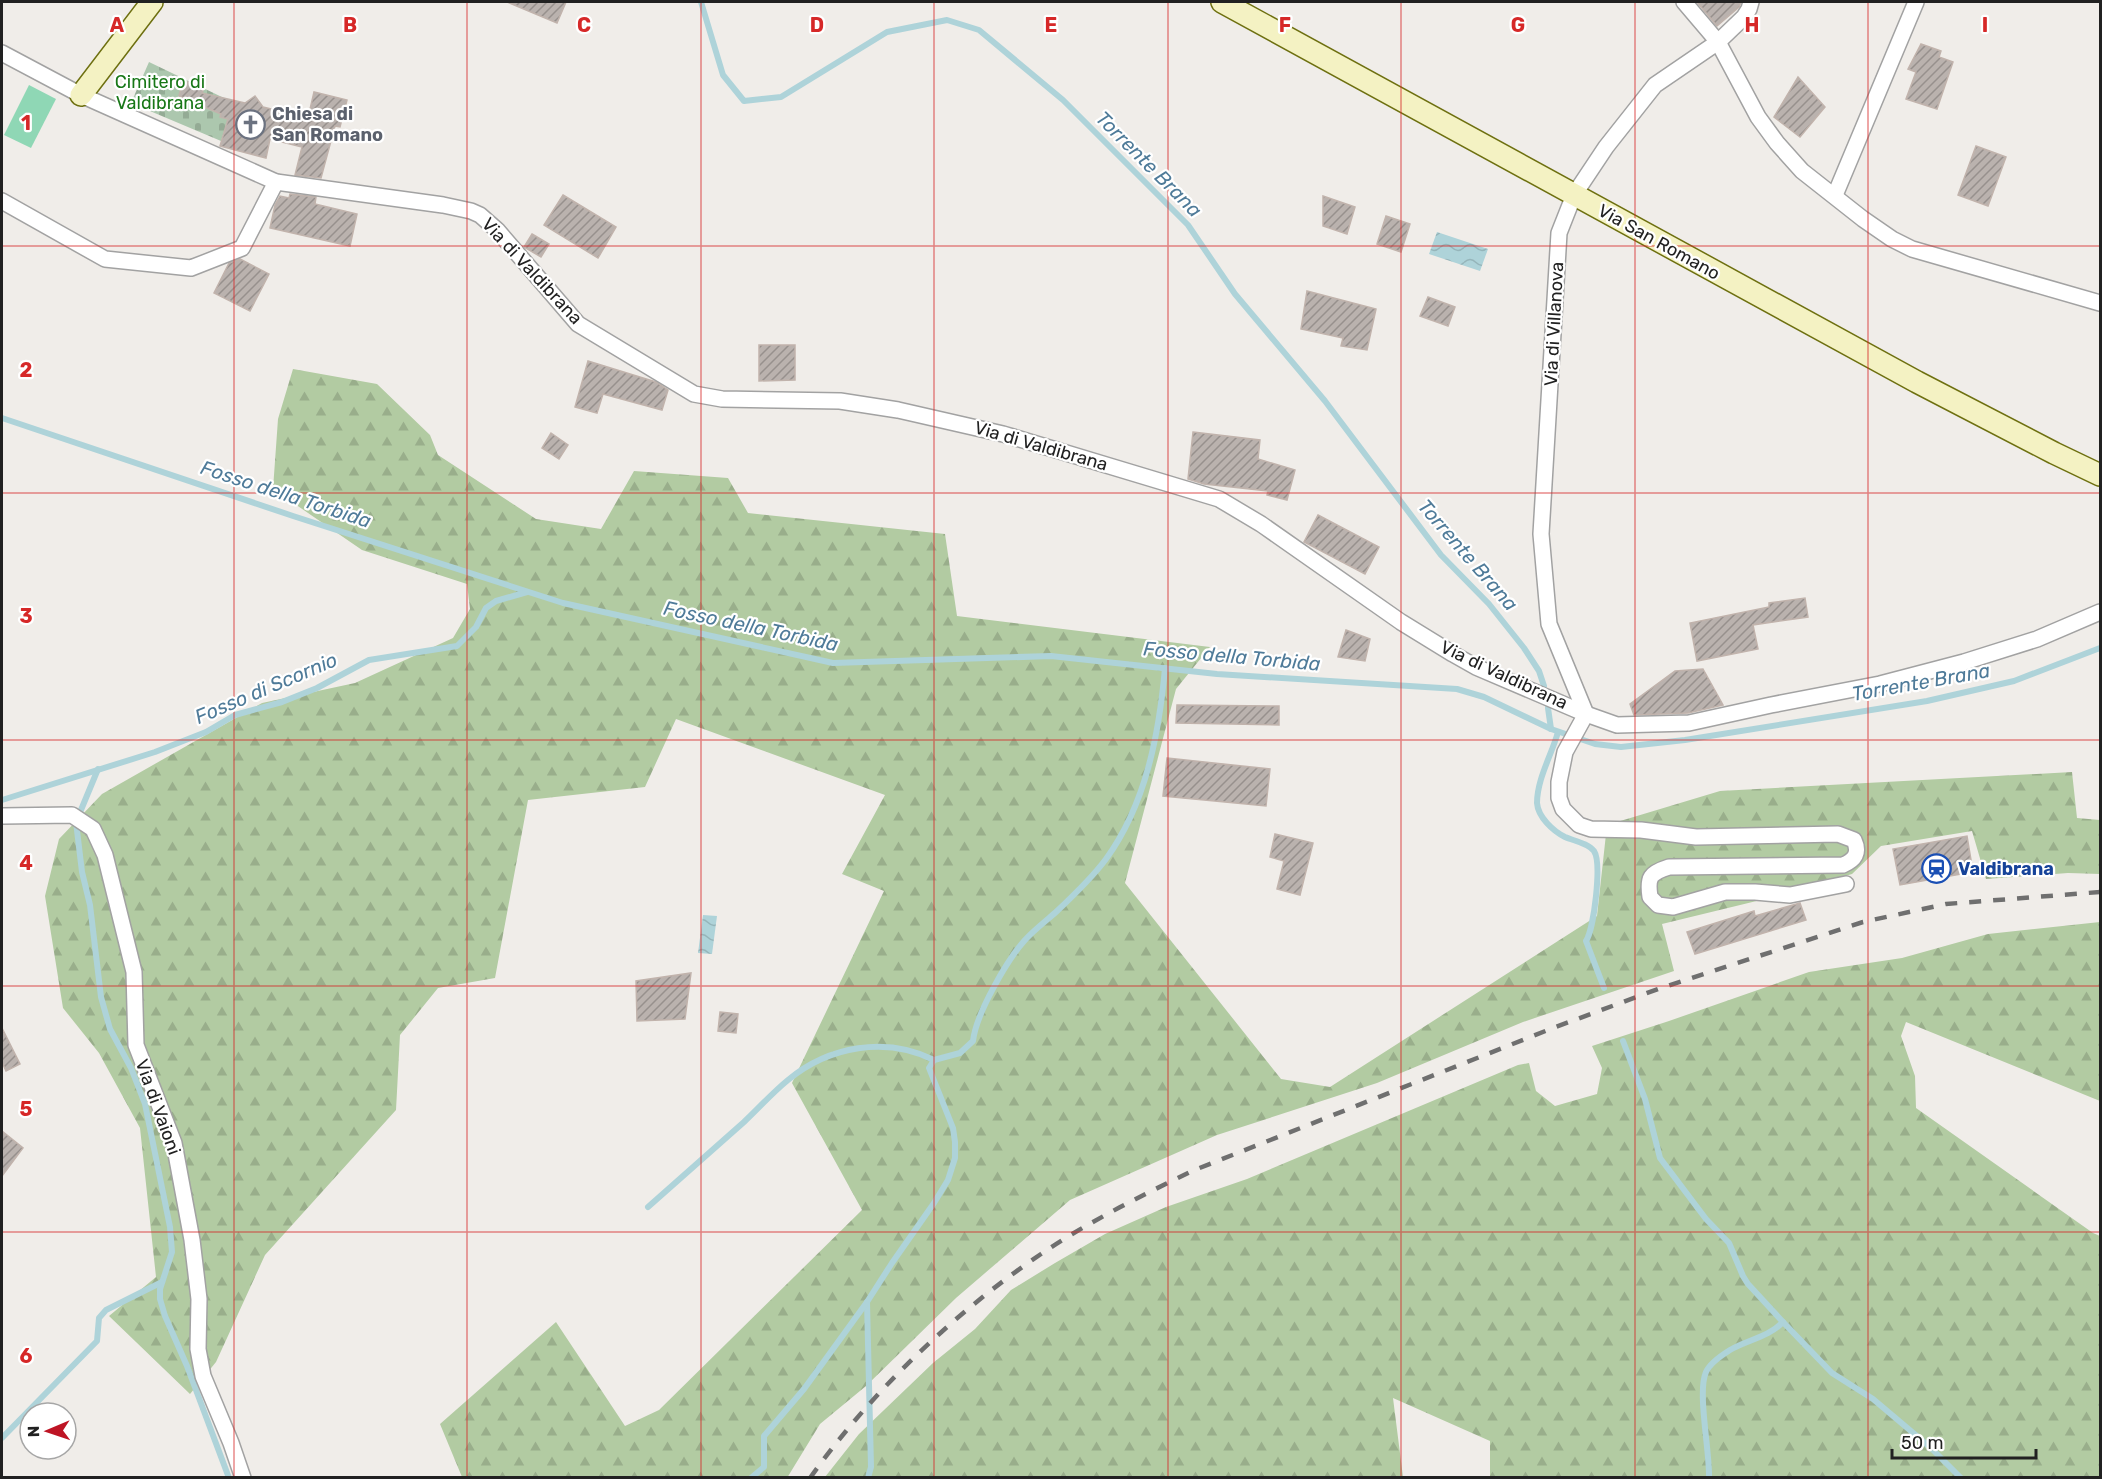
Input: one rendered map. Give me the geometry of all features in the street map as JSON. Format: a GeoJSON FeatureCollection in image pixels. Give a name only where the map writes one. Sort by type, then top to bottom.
{"type":"FeatureCollection","features":[{"type":"Feature","properties":{"kind":"street"},"geometry":{"type":"LineString","coordinates":[[81,95],[152,2]]}},
{"type":"Feature","properties":{"kind":"street","name":"Via San Romano"},"geometry":{"type":"LineString","coordinates":[[1222,2],[1917,382],[2100,475]]}},
{"type":"Feature","properties":{"kind":"street"},"geometry":{"type":"LineString","coordinates":[[1684,2],[1718,42],[1743,93],[1777,143],[1802,171],[1882,233],[1912,249],[2100,303]]}},
{"type":"Feature","properties":{"kind":"street","name":"Via di Villanova"},"geometry":{"type":"LineString","coordinates":[[1586,714],[1549,624],[1541,534],[1559,233],[1574,195],[1606,147],[1655,85],[1718,42],[1744,17],[1751,2]]}},
{"type":"Feature","properties":{"kind":"street"},"geometry":{"type":"LineString","coordinates":[[1835,195],[1916,2]]}},
{"type":"Feature","properties":{"kind":"street","name":"Via di Valdibrana"},"geometry":{"type":"LineString","coordinates":[[2,53],[81,95],[276,182],[443,205],[480,215],[497,230],[578,324],[694,394],[722,399],[840,401],[898,410],[1003,434],[1219,499],[1261,524],[1401,622],[1453,654],[1476,667],[1617,725],[1689,723],[1880,684],[1943,668],[2037,639],[2100,612]]}},
{"type":"Feature","properties":{"kind":"street"},"geometry":{"type":"LineString","coordinates":[[2,201],[105,259],[191,268],[242,249],[276,182]]}},
{"type":"Feature","properties":{"kind":"street"},"geometry":{"type":"LineString","coordinates":[[1586,714],[1565,752],[1559,782],[1559,798],[1563,808],[1579,825],[1591,829],[1641,830],[1696,837],[1838,834],[1854,840],[1857,847],[1852,861],[1843,866],[1669,867],[1654,872],[1649,881],[1650,897],[1658,905],[1673,908],[1725,892],[1790,895],[1846,884]]}},
{"type":"Feature","properties":{"kind":"street","name":"Via di Vaioni"},"geometry":{"type":"LineString","coordinates":[[2,816],[72,815],[93,829],[105,855],[134,972],[136,1046],[174,1143],[199,1299],[198,1349],[203,1376],[243,1478]]}},
{"type":"Feature","properties":{"kind":"green space","name":"Cimitero di Valdibrana"},"geometry":{"type":"Polygon","coordinates":[[[149,62],[224,98],[220,117],[228,119],[221,141],[131,103],[149,62]]]}},
{"type":"Feature","properties":{"kind":"green space"},"geometry":{"type":"Polygon","coordinates":[[[29,85],[56,99],[31,148],[4,135],[29,85]]]}},
{"type":"Feature","properties":{"kind":"green space"},"geometry":{"type":"Polygon","coordinates":[[[293,369],[377,384],[430,435],[438,455],[536,519],[601,529],[634,471],[728,478],[748,513],[945,534],[957,616],[1210,647],[1176,689],[1125,883],[1281,1079],[1330,1087],[1597,916],[1607,825],[1720,791],[2072,772],[2077,818],[2100,820],[2100,874],[2068,873],[1986,879],[1972,831],[1881,846],[1852,874],[1773,897],[1662,924],[1674,971],[1523,1022],[1377,1083],[1217,1135],[1070,1200],[956,1298],[866,1386],[820,1424],[787,1478],[462,1477],[440,1424],[556,1322],[625,1426],[659,1410],[862,1210],[792,1083],[884,891],[842,874],[885,795],[676,719],[645,787],[528,800],[495,978],[438,988],[400,1035],[396,1110],[265,1255],[216,1362],[190,1394],[109,1316],[156,1277],[140,1128],[99,1053],[63,1008],[45,896],[59,839],[102,794],[262,703],[355,683],[453,638],[470,609],[467,584],[362,550],[273,489],[278,419],[293,369]]]}},
{"type":"Feature","properties":{"kind":"green space"},"geometry":{"type":"Polygon","coordinates":[[[2100,922],[2100,1101],[1906,1022],[1901,1036],[1915,1076],[1916,1108],[2100,1236],[2100,1477],[1490,1477],[1490,1441],[1393,1398],[1403,1477],[825,1477],[859,1434],[933,1363],[975,1329],[1011,1290],[1105,1234],[1166,1207],[1247,1179],[1518,1065],[1529,1063],[1536,1091],[1555,1106],[1597,1094],[1602,1068],[1592,1046],[1809,972],[1902,958],[1988,934],[2100,922]]]}},
{"type":"Feature","properties":{"kind":"water"},"geometry":{"type":"Polygon","coordinates":[[[1437,232],[1488,249],[1480,271],[1429,254],[1437,232]]]}},
{"type":"Feature","properties":{"kind":"water"},"geometry":{"type":"Polygon","coordinates":[[[703,915],[717,916],[712,954],[698,953],[703,915]]]}},
{"type":"Feature","properties":{"kind":"building"},"geometry":{"type":"Polygon","coordinates":[[[507,2],[566,2],[557,23],[507,2]]]}},
{"type":"Feature","properties":{"kind":"building"},"geometry":{"type":"Polygon","coordinates":[[[1697,2],[1741,2],[1739,7],[1717,26],[1697,2]]]}},
{"type":"Feature","properties":{"kind":"building"},"geometry":{"type":"Polygon","coordinates":[[[1921,44],[1941,51],[1939,57],[1953,62],[1937,109],[1906,99],[1916,72],[1908,69],[1921,44]]]}},
{"type":"Feature","properties":{"kind":"building"},"geometry":{"type":"Polygon","coordinates":[[[1798,77],[1825,107],[1800,137],[1774,117],[1798,77]]]}},
{"type":"Feature","properties":{"kind":"building"},"geometry":{"type":"Polygon","coordinates":[[[188,82],[204,88],[202,93],[245,103],[255,96],[263,107],[308,118],[314,92],[347,100],[340,127],[335,126],[321,178],[295,175],[302,147],[270,139],[266,158],[220,146],[228,119],[179,96],[181,88],[185,89],[188,82]]]}},
{"type":"Feature","properties":{"kind":"building"},"geometry":{"type":"Polygon","coordinates":[[[1976,146],[2006,157],[1988,206],[1958,195],[1976,146]]]}},
{"type":"Feature","properties":{"kind":"building"},"geometry":{"type":"Polygon","coordinates":[[[290,194],[316,197],[315,204],[357,214],[350,246],[270,228],[275,205],[280,196],[289,198],[290,194]]]}},
{"type":"Feature","properties":{"kind":"building"},"geometry":{"type":"Polygon","coordinates":[[[563,195],[616,227],[598,258],[544,225],[563,195]]]}},
{"type":"Feature","properties":{"kind":"building"},"geometry":{"type":"Polygon","coordinates":[[[1323,196],[1355,207],[1347,234],[1323,226],[1323,196]]]}},
{"type":"Feature","properties":{"kind":"building"},"geometry":{"type":"Polygon","coordinates":[[[1386,216],[1410,224],[1401,252],[1377,244],[1386,216]]]}},
{"type":"Feature","properties":{"kind":"building"},"geometry":{"type":"Polygon","coordinates":[[[532,234],[549,244],[541,257],[524,247],[532,234]]]}},
{"type":"Feature","properties":{"kind":"building"},"geometry":{"type":"Polygon","coordinates":[[[240,259],[269,274],[250,311],[214,293],[229,263],[240,259]]]}},
{"type":"Feature","properties":{"kind":"building"},"geometry":{"type":"Polygon","coordinates":[[[1307,291],[1376,309],[1367,350],[1341,346],[1343,338],[1301,329],[1307,291]]]}},
{"type":"Feature","properties":{"kind":"building"},"geometry":{"type":"Polygon","coordinates":[[[1428,297],[1455,307],[1448,326],[1420,316],[1428,297]]]}},
{"type":"Feature","properties":{"kind":"building"},"geometry":{"type":"Polygon","coordinates":[[[759,345],[795,345],[795,380],[759,381],[759,345]]]}},
{"type":"Feature","properties":{"kind":"building"},"geometry":{"type":"Polygon","coordinates":[[[588,361],[656,382],[668,390],[662,410],[603,394],[597,413],[575,407],[588,361]]]}},
{"type":"Feature","properties":{"kind":"building"},"geometry":{"type":"Polygon","coordinates":[[[1193,432],[1260,440],[1258,459],[1295,470],[1287,500],[1267,495],[1268,491],[1204,484],[1188,479],[1193,432]]]}},
{"type":"Feature","properties":{"kind":"building"},"geometry":{"type":"Polygon","coordinates":[[[551,433],[568,445],[559,459],[542,448],[551,433]]]}},
{"type":"Feature","properties":{"kind":"building"},"geometry":{"type":"Polygon","coordinates":[[[1318,515],[1379,547],[1365,574],[1304,542],[1318,515]]]}},
{"type":"Feature","properties":{"kind":"building"},"geometry":{"type":"Polygon","coordinates":[[[1805,598],[1808,617],[1753,625],[1758,649],[1697,661],[1690,623],[1769,607],[1769,603],[1805,598]]]}},
{"type":"Feature","properties":{"kind":"building"},"geometry":{"type":"Polygon","coordinates":[[[1346,630],[1370,639],[1365,661],[1338,657],[1346,630]]]}},
{"type":"Feature","properties":{"kind":"building"},"geometry":{"type":"Polygon","coordinates":[[[1703,669],[1723,705],[1688,713],[1634,715],[1630,704],[1675,671],[1703,669]]]}},
{"type":"Feature","properties":{"kind":"building"},"geometry":{"type":"Polygon","coordinates":[[[1177,705],[1279,706],[1279,725],[1176,723],[1177,705]]]}},
{"type":"Feature","properties":{"kind":"building"},"geometry":{"type":"Polygon","coordinates":[[[1167,758],[1270,769],[1266,806],[1163,796],[1167,758]]]}},
{"type":"Feature","properties":{"kind":"building"},"geometry":{"type":"Polygon","coordinates":[[[1275,834],[1313,843],[1300,895],[1277,889],[1284,861],[1270,857],[1275,834]]]}},
{"type":"Feature","properties":{"kind":"building"},"geometry":{"type":"Polygon","coordinates":[[[1967,836],[1973,872],[1900,885],[1893,849],[1967,836]]]}},
{"type":"Feature","properties":{"kind":"building"},"geometry":{"type":"Polygon","coordinates":[[[1800,903],[1806,920],[1695,954],[1687,932],[1754,911],[1755,916],[1800,903]]]}},
{"type":"Feature","properties":{"kind":"building"},"geometry":{"type":"Polygon","coordinates":[[[691,973],[685,1019],[637,1021],[636,981],[691,973]]]}},
{"type":"Feature","properties":{"kind":"building"},"geometry":{"type":"Polygon","coordinates":[[[720,1012],[738,1014],[736,1033],[718,1031],[720,1012]]]}},
{"type":"Feature","properties":{"kind":"building"},"geometry":{"type":"Polygon","coordinates":[[[2,1028],[20,1064],[6,1071],[2,1062],[2,1028]]]}},
{"type":"Feature","properties":{"kind":"building"},"geometry":{"type":"Polygon","coordinates":[[[2,1131],[23,1148],[2,1176],[2,1131]]]}},
{"type":"Feature","properties":{"kind":"waterway","name":"Torrente Brana"},"geometry":{"type":"LineString","coordinates":[[701,2],[723,75],[744,101],[781,97],[887,32],[947,20],[979,30],[1063,100],[1188,225],[1235,294],[1325,401],[1441,555],[1489,604],[1524,648],[1539,671],[1544,686]]}},
{"type":"Feature","properties":{"kind":"waterway","name":"Fosso della Torbida"},"geometry":{"type":"LineString","coordinates":[[2,418],[293,516],[563,603],[833,663],[1051,656],[1217,674],[1457,689],[1484,697],[1551,729],[1595,744],[1621,747],[1685,740],[1927,701],[2014,681],[2100,648]]}},
{"type":"Feature","properties":{"kind":"waterway","name":"Fosso di Scornio"},"geometry":{"type":"LineString","coordinates":[[2,800],[155,752],[206,732],[235,715],[282,702],[317,688],[369,660],[457,646],[476,627],[486,608],[496,601],[527,592]]}},
{"type":"Feature","properties":{"kind":"waterway"},"geometry":{"type":"LineString","coordinates":[[751,1478],[764,1467],[764,1436],[804,1389],[867,1302],[948,1180],[955,1158],[953,1128],[929,1068],[934,1060],[960,1053],[973,1041],[986,1002],[1018,949],[1089,880],[1120,838],[1141,792],[1148,768],[1159,718],[1165,668]]}},
{"type":"Feature","properties":{"kind":"waterway","name":"Torrente Brana"},"geometry":{"type":"LineString","coordinates":[[1548,708],[1551,729]]}},
{"type":"Feature","properties":{"kind":"waterway"},"geometry":{"type":"LineString","coordinates":[[1558,732],[1542,776],[1537,803],[1540,813],[1551,827],[1565,837],[1585,844],[1594,851],[1597,868],[1596,896],[1592,924],[1586,941],[1604,988]]}},
{"type":"Feature","properties":{"kind":"waterway"},"geometry":{"type":"LineString","coordinates":[[98,769],[76,822],[82,872],[90,905],[101,997],[110,1029],[131,1068],[145,1104],[170,1227],[172,1252],[160,1289],[160,1299],[229,1478]]}},
{"type":"Feature","properties":{"kind":"waterway"},"geometry":{"type":"LineString","coordinates":[[1623,1041],[1645,1099],[1660,1158],[1706,1219],[1729,1243],[1748,1284],[1832,1373],[1873,1399],[1931,1448],[1961,1478]]}},
{"type":"Feature","properties":{"kind":"waterway"},"geometry":{"type":"LineString","coordinates":[[648,1207],[782,1085],[804,1068],[821,1059],[858,1048],[878,1047],[897,1048],[934,1060]]}},
{"type":"Feature","properties":{"kind":"waterway"},"geometry":{"type":"LineString","coordinates":[[2,1438],[97,1341],[99,1318],[106,1310],[162,1282]]}},
{"type":"Feature","properties":{"kind":"waterway"},"geometry":{"type":"LineString","coordinates":[[867,1302],[871,1467],[868,1478]]}},
{"type":"Feature","properties":{"kind":"waterway"},"geometry":{"type":"LineString","coordinates":[[1709,1478],[1703,1393],[1706,1372],[1713,1362],[1727,1352],[1758,1338],[1783,1322]]}},
{"type":"Feature","properties":{"kind":"railway"},"geometry":{"type":"LineString","coordinates":[[810,1478],[834,1446],[887,1385],[946,1328],[977,1302],[1041,1254],[1077,1231],[1192,1171],[1553,1028],[1658,989],[1863,922],[1946,904],[2100,892]]}},
{"type":"Feature","properties":{"kind":"place","name":"Chiesa di San Romano"},"geometry":{"type":"Point","coordinates":[251,124]}},
{"type":"Feature","properties":{"kind":"place","name":"Valdibrana"},"geometry":{"type":"Point","coordinates":[1937,869]}}]}
